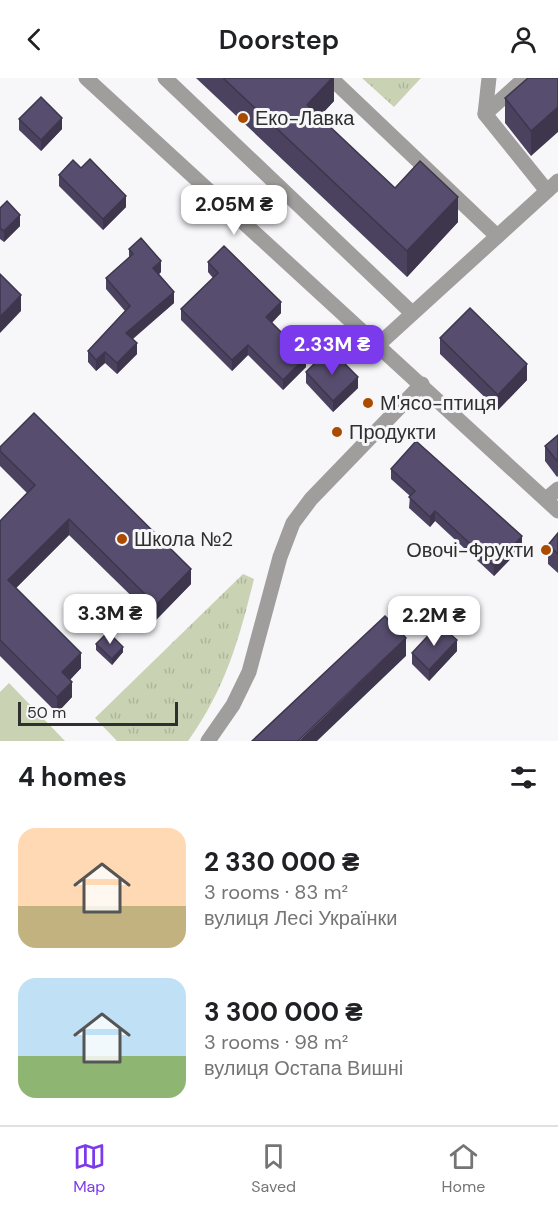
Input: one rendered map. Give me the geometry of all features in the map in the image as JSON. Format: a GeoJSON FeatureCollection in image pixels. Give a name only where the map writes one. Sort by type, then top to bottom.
{"type":"FeatureCollection","features":[{"type":"Feature","properties":{"kind":"street"},"geometry":{"type":"LineString","coordinates":[[86,78],[558,511]]}},
{"type":"Feature","properties":{"kind":"street"},"geometry":{"type":"LineString","coordinates":[[165,78],[412,313]]}},
{"type":"Feature","properties":{"kind":"street"},"geometry":{"type":"LineString","coordinates":[[331,78],[497,236]]}},
{"type":"Feature","properties":{"kind":"street"},"geometry":{"type":"LineString","coordinates":[[378,345],[553,186],[485,114],[489,78]]}},
{"type":"Feature","properties":{"kind":"street"},"geometry":{"type":"LineString","coordinates":[[485,114],[525,78]]}},
{"type":"Feature","properties":{"kind":"street"},"geometry":{"type":"LineString","coordinates":[[208,741],[233,705],[249,672],[260,639],[280,557],[294,523],[311,499],[422,384]]}},
{"type":"Feature","properties":{"kind":"street"},"geometry":{"type":"LineString","coordinates":[[546,499],[558,489]]}},
{"type":"Feature","properties":{"kind":"green space"},"geometry":{"type":"Polygon","coordinates":[[[362,78],[421,78],[394,107],[362,78]]]}},
{"type":"Feature","properties":{"kind":"green space"},"geometry":{"type":"Polygon","coordinates":[[[243,574],[254,579],[243,623],[221,683],[201,722],[188,741],[117,741],[95,718],[243,574]]]}},
{"type":"Feature","properties":{"kind":"green space"},"geometry":{"type":"Polygon","coordinates":[[[9,683],[65,741],[0,741],[0,692],[9,683]]]}},
{"type":"Feature","properties":{"kind":"building"},"geometry":{"type":"Polygon","coordinates":[[[223,78],[332,78],[307,105],[395,188],[420,161],[458,197],[407,251],[223,78]]]}},
{"type":"Feature","properties":{"kind":"building"},"geometry":{"type":"Polygon","coordinates":[[[528,78],[558,78],[558,107],[531,131],[505,98],[528,78]]]}},
{"type":"Feature","properties":{"kind":"building"},"geometry":{"type":"Polygon","coordinates":[[[41,97],[62,118],[41,140],[19,119],[41,97]]]}},
{"type":"Feature","properties":{"kind":"building"},"geometry":{"type":"Polygon","coordinates":[[[90,159],[126,196],[103,219],[59,175],[73,160],[81,168],[90,159]]]}},
{"type":"Feature","properties":{"kind":"building"},"geometry":{"type":"Polygon","coordinates":[[[7,201],[20,215],[4,231],[0,228],[0,208],[7,201]]]}},
{"type":"Feature","properties":{"kind":"building"},"geometry":{"type":"Polygon","coordinates":[[[141,238],[161,261],[153,268],[174,292],[126,333],[137,343],[117,363],[105,352],[96,360],[88,351],[130,306],[106,278],[133,254],[129,249],[141,238]]]}},
{"type":"Feature","properties":{"kind":"building"},"geometry":{"type":"Polygon","coordinates":[[[224,246],[281,302],[266,317],[306,357],[283,380],[248,345],[232,360],[181,309],[218,273],[208,262],[224,246]]]}},
{"type":"Feature","properties":{"kind":"building"},"geometry":{"type":"Polygon","coordinates":[[[0,274],[21,295],[0,317],[0,274]]]}},
{"type":"Feature","properties":{"kind":"building"},"geometry":{"type":"Polygon","coordinates":[[[470,308],[527,364],[498,395],[440,338],[470,308]]]}},
{"type":"Feature","properties":{"kind":"building"},"geometry":{"type":"Polygon","coordinates":[[[336,355],[358,377],[333,401],[306,372],[322,356],[328,363],[336,355]]]}},
{"type":"Feature","properties":{"kind":"building"},"geometry":{"type":"Polygon","coordinates":[[[34,413],[191,569],[156,605],[69,519],[8,580],[81,653],[62,672],[72,682],[57,697],[0,640],[0,521],[35,485],[0,451],[0,447],[34,413]]]}},
{"type":"Feature","properties":{"kind":"building"},"geometry":{"type":"Polygon","coordinates":[[[558,435],[558,460],[557,461],[545,446],[558,435]]]}},
{"type":"Feature","properties":{"kind":"building"},"geometry":{"type":"Polygon","coordinates":[[[416,441],[522,536],[494,566],[435,511],[430,517],[409,497],[415,491],[391,469],[416,441]]]}},
{"type":"Feature","properties":{"kind":"building"},"geometry":{"type":"Polygon","coordinates":[[[558,533],[558,554],[548,545],[558,533]]]}},
{"type":"Feature","properties":{"kind":"building"},"geometry":{"type":"Polygon","coordinates":[[[385,616],[406,638],[299,741],[252,741],[385,616]]]}},
{"type":"Feature","properties":{"kind":"building"},"geometry":{"type":"Polygon","coordinates":[[[439,624],[457,640],[429,670],[412,653],[439,624]]]}},
{"type":"Feature","properties":{"kind":"building"},"geometry":{"type":"Polygon","coordinates":[[[108,632],[123,647],[112,659],[96,644],[108,632]]]}},
{"type":"Feature","properties":{"kind":"place","name":"Еко-Лавка"},"geometry":{"type":"Point","coordinates":[243,118]}},
{"type":"Feature","properties":{"kind":"place","name":"М'ясо-птиця"},"geometry":{"type":"Point","coordinates":[368,403]}},
{"type":"Feature","properties":{"kind":"place","name":"Продукти"},"geometry":{"type":"Point","coordinates":[337,432]}},
{"type":"Feature","properties":{"kind":"place","name":"Школа №2"},"geometry":{"type":"Point","coordinates":[122,539]}},
{"type":"Feature","properties":{"kind":"place","name":"Овочі-Фрукти"},"geometry":{"type":"Point","coordinates":[546,550]}}]}
